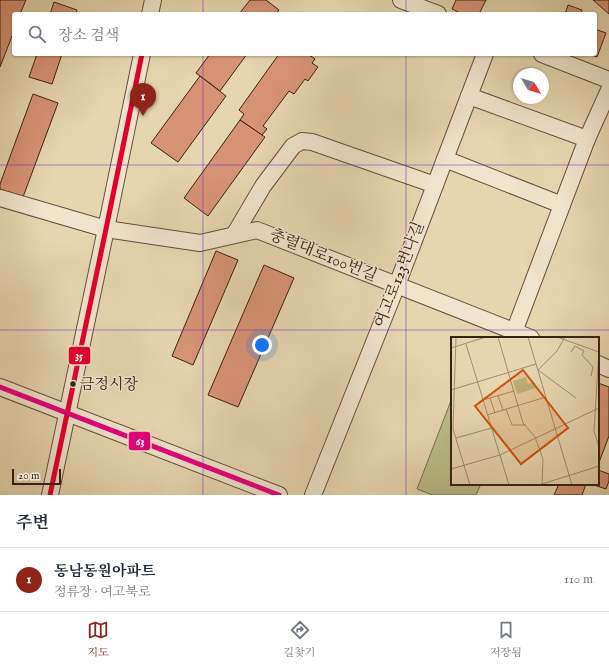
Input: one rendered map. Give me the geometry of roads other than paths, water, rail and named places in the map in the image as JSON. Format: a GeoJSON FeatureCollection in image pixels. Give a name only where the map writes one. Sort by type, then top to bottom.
{"type":"FeatureCollection","features":[{"type":"Feature","properties":{"kind":"street"},"geometry":{"type":"LineString","coordinates":[[150,12],[153,0]]}},
{"type":"Feature","properties":{"kind":"street"},"geometry":{"type":"LineString","coordinates":[[401,0],[433,12]]}},
{"type":"Feature","properties":{"kind":"street"},"geometry":{"type":"LineString","coordinates":[[50,495],[142,56]]}},
{"type":"Feature","properties":{"kind":"street","name":"여고로123번나길"},"geometry":{"type":"LineString","coordinates":[[313,495],[397,286],[484,56]]}},
{"type":"Feature","properties":{"kind":"street"},"geometry":{"type":"LineString","coordinates":[[547,56],[609,80]]}},
{"type":"Feature","properties":{"kind":"street"},"geometry":{"type":"LineString","coordinates":[[514,332],[587,139],[609,90]]}},
{"type":"Feature","properties":{"kind":"street"},"geometry":{"type":"LineString","coordinates":[[469,96],[587,139]]}},
{"type":"Feature","properties":{"kind":"street"},"geometry":{"type":"LineString","coordinates":[[234,235],[263,186],[293,146],[302,141],[312,142],[435,185]]}},
{"type":"Feature","properties":{"kind":"street"},"geometry":{"type":"LineString","coordinates":[[445,159],[562,205]]}},
{"type":"Feature","properties":{"kind":"street","name":"충렬대로100번길"},"geometry":{"type":"LineString","coordinates":[[0,198],[106,229],[200,243],[258,230],[528,337]]}},
{"type":"Feature","properties":{"kind":"street"},"geometry":{"type":"LineString","coordinates":[[599,364],[609,369]]}},
{"type":"Feature","properties":{"kind":"street"},"geometry":{"type":"LineString","coordinates":[[0,387],[279,495]]}},
{"type":"Feature","properties":{"kind":"place","name":"동남동원아파트"},"geometry":{"type":"Point","coordinates":[143,116]}},
{"type":"Feature","properties":{"kind":"place","name":"금정시장"},"geometry":{"type":"Point","coordinates":[73,384]}}]}
